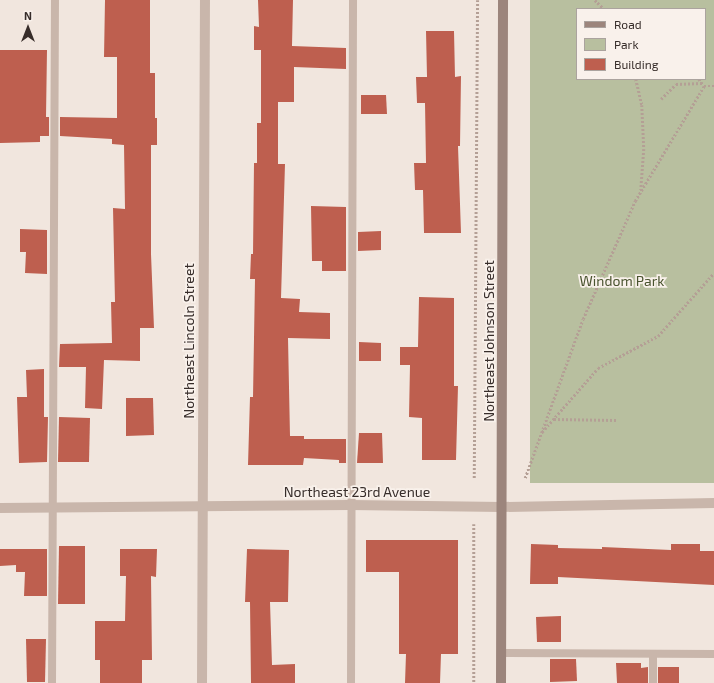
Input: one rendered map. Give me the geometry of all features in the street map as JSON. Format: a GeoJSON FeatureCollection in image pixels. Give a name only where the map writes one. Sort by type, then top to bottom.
{"type":"FeatureCollection","features":[{"type":"Feature","properties":{"kind":"main road","name":"Northeast Johnson Street"},"geometry":{"type":"LineString","coordinates":[[501,683],[503,0]]}},
{"type":"Feature","properties":{"kind":"street","name":"Northeast Lincoln Street"},"geometry":{"type":"LineString","coordinates":[[202,683],[201,506],[205,0]]}},
{"type":"Feature","properties":{"kind":"street","name":"Northeast 23rd Avenue"},"geometry":{"type":"LineString","coordinates":[[0,508],[350,505],[502,507],[714,503]]}},
{"type":"Feature","properties":{"kind":"lane"},"geometry":{"type":"LineString","coordinates":[[52,683],[55,0]]}},
{"type":"Feature","properties":{"kind":"lane"},"geometry":{"type":"LineString","coordinates":[[351,683],[350,505],[353,0]]}},
{"type":"Feature","properties":{"kind":"lane"},"geometry":{"type":"LineString","coordinates":[[502,653],[714,654]]}},
{"type":"Feature","properties":{"kind":"lane"},"geometry":{"type":"LineString","coordinates":[[653,654],[653,683]]}},
{"type":"Feature","properties":{"kind":"path"},"geometry":{"type":"LineString","coordinates":[[474,478],[478,0]]}},
{"type":"Feature","properties":{"kind":"path"},"geometry":{"type":"LineString","coordinates":[[595,0],[603,8]]}},
{"type":"Feature","properties":{"kind":"path"},"geometry":{"type":"LineString","coordinates":[[636,80],[642,112],[644,149],[641,191]]}},
{"type":"Feature","properties":{"kind":"path"},"geometry":{"type":"LineString","coordinates":[[700,80],[703,85]]}},
{"type":"Feature","properties":{"kind":"path"},"geometry":{"type":"LineString","coordinates":[[661,99],[676,84],[714,86]]}},
{"type":"Feature","properties":{"kind":"path"},"geometry":{"type":"LineString","coordinates":[[525,478],[583,319],[641,191],[703,85]]}},
{"type":"Feature","properties":{"kind":"path"},"geometry":{"type":"LineString","coordinates":[[540,435],[598,368],[658,336],[714,273]]}},
{"type":"Feature","properties":{"kind":"path"},"geometry":{"type":"LineString","coordinates":[[553,419],[616,420]]}},
{"type":"Feature","properties":{"kind":"path"},"geometry":{"type":"LineString","coordinates":[[474,524],[474,683]]}},
{"type":"Feature","properties":{"kind":"green space","name":"Windom Park"},"geometry":{"type":"Polygon","coordinates":[[[530,0],[714,0],[714,483],[530,483],[530,0]]]}},
{"type":"Feature","properties":{"kind":"building"},"geometry":{"type":"Polygon","coordinates":[[[105,0],[150,0],[150,73],[155,73],[155,118],[157,118],[157,145],[151,145],[151,254],[154,328],[140,328],[140,361],[104,360],[102,409],[85,408],[86,367],[59,367],[60,344],[112,343],[111,302],[115,302],[113,208],[125,209],[124,145],[112,144],[112,139],[60,136],[60,117],[117,118],[117,57],[104,57],[105,0]]]}},
{"type":"Feature","properties":{"kind":"building"},"geometry":{"type":"Polygon","coordinates":[[[258,0],[293,0],[292,46],[346,48],[346,69],[294,67],[294,102],[278,102],[278,164],[285,164],[281,298],[300,299],[299,312],[330,313],[330,339],[288,338],[290,436],[304,436],[304,439],[346,439],[346,463],[339,463],[339,460],[304,458],[303,465],[248,465],[250,397],[253,397],[255,279],[250,279],[251,254],[253,254],[254,163],[257,163],[257,123],[261,123],[261,50],[254,50],[254,26],[259,27],[258,0]]]}},
{"type":"Feature","properties":{"kind":"building"},"geometry":{"type":"Polygon","coordinates":[[[426,31],[454,31],[455,77],[461,76],[460,146],[458,146],[461,233],[424,233],[423,190],[415,190],[414,163],[426,163],[425,103],[417,103],[416,77],[427,77],[426,31]]]}},
{"type":"Feature","properties":{"kind":"building"},"geometry":{"type":"Polygon","coordinates":[[[0,50],[47,50],[46,117],[49,117],[49,136],[40,136],[40,142],[0,143],[0,50]]]}},
{"type":"Feature","properties":{"kind":"building"},"geometry":{"type":"Polygon","coordinates":[[[361,95],[386,95],[387,114],[361,114],[361,95]]]}},
{"type":"Feature","properties":{"kind":"building"},"geometry":{"type":"Polygon","coordinates":[[[311,206],[346,207],[346,271],[322,271],[322,261],[312,261],[311,206]]]}},
{"type":"Feature","properties":{"kind":"building"},"geometry":{"type":"Polygon","coordinates":[[[20,229],[47,230],[47,274],[25,273],[26,252],[20,252],[20,229]]]}},
{"type":"Feature","properties":{"kind":"building"},"geometry":{"type":"Polygon","coordinates":[[[381,231],[381,250],[358,251],[358,232],[381,231]]]}},
{"type":"Feature","properties":{"kind":"building"},"geometry":{"type":"Polygon","coordinates":[[[419,297],[454,298],[454,386],[458,386],[456,460],[422,460],[422,418],[409,417],[410,365],[400,365],[400,347],[418,347],[419,297]]]}},
{"type":"Feature","properties":{"kind":"building"},"geometry":{"type":"Polygon","coordinates":[[[359,342],[381,343],[381,361],[359,361],[359,342]]]}},
{"type":"Feature","properties":{"kind":"building"},"geometry":{"type":"Polygon","coordinates":[[[44,369],[44,417],[48,417],[47,462],[19,463],[17,397],[27,397],[26,370],[44,369]]]}},
{"type":"Feature","properties":{"kind":"building"},"geometry":{"type":"Polygon","coordinates":[[[126,398],[153,398],[154,435],[126,436],[126,398]]]}},
{"type":"Feature","properties":{"kind":"building"},"geometry":{"type":"Polygon","coordinates":[[[59,417],[90,418],[89,462],[58,462],[59,417]]]}},
{"type":"Feature","properties":{"kind":"building"},"geometry":{"type":"Polygon","coordinates":[[[359,433],[382,433],[383,463],[357,463],[359,433]]]}},
{"type":"Feature","properties":{"kind":"building"},"geometry":{"type":"Polygon","coordinates":[[[366,540],[458,540],[458,654],[441,654],[440,683],[405,683],[406,654],[399,654],[399,572],[366,572],[366,540]]]}},
{"type":"Feature","properties":{"kind":"building"},"geometry":{"type":"Polygon","coordinates":[[[531,544],[558,545],[558,548],[602,549],[602,547],[671,550],[671,544],[700,544],[700,551],[714,551],[714,585],[558,577],[558,584],[530,584],[531,544]]]}},
{"type":"Feature","properties":{"kind":"building"},"geometry":{"type":"Polygon","coordinates":[[[59,546],[85,546],[85,604],[58,604],[59,546]]]}},
{"type":"Feature","properties":{"kind":"building"},"geometry":{"type":"Polygon","coordinates":[[[0,549],[47,549],[47,596],[24,596],[25,572],[16,572],[16,565],[0,566],[0,549]]]}},
{"type":"Feature","properties":{"kind":"building"},"geometry":{"type":"Polygon","coordinates":[[[120,549],[157,549],[156,577],[151,576],[152,660],[142,660],[142,683],[100,683],[100,660],[95,660],[95,621],[125,621],[126,576],[120,576],[120,549]]]}},
{"type":"Feature","properties":{"kind":"building"},"geometry":{"type":"Polygon","coordinates":[[[247,549],[289,550],[288,602],[270,602],[272,665],[295,664],[295,683],[251,683],[250,602],[245,602],[247,549]]]}},
{"type":"Feature","properties":{"kind":"building"},"geometry":{"type":"Polygon","coordinates":[[[561,616],[561,642],[537,642],[536,617],[561,616]]]}},
{"type":"Feature","properties":{"kind":"building"},"geometry":{"type":"Polygon","coordinates":[[[26,639],[46,639],[45,682],[27,682],[26,639]]]}},
{"type":"Feature","properties":{"kind":"building"},"geometry":{"type":"Polygon","coordinates":[[[550,659],[576,659],[577,681],[550,682],[550,659]]]}},
{"type":"Feature","properties":{"kind":"building"},"geometry":{"type":"Polygon","coordinates":[[[616,663],[641,663],[641,668],[648,667],[648,683],[617,683],[616,663]]]}},
{"type":"Feature","properties":{"kind":"building"},"geometry":{"type":"Polygon","coordinates":[[[658,667],[679,667],[679,683],[658,683],[658,667]]]}}]}
